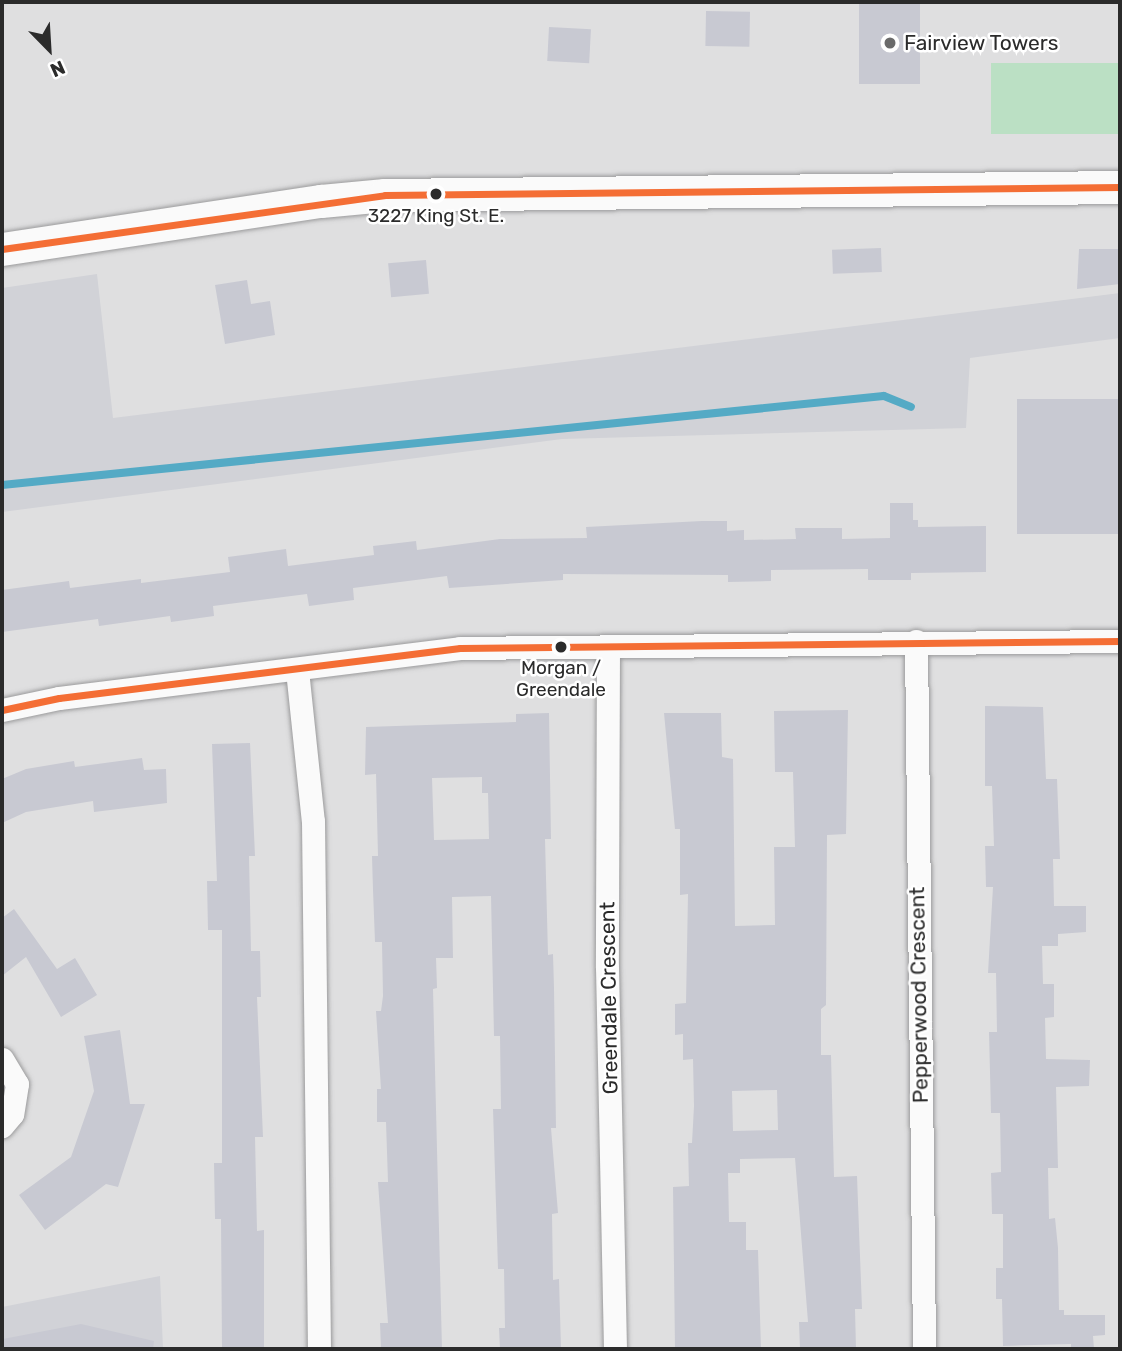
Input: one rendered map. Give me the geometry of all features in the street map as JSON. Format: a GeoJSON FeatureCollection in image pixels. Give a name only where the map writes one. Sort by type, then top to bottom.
{"type":"FeatureCollection","features":[{"type":"Feature","properties":{"kind":"main road"},"geometry":{"type":"LineString","coordinates":[[2,248],[321,201],[385,195],[1120,187]]}},
{"type":"Feature","properties":{"kind":"street"},"geometry":{"type":"LineString","coordinates":[[2,710],[59,698],[460,648],[916,641],[1120,641]]}},
{"type":"Feature","properties":{"kind":"street","name":"Pepperwood Crescent"},"geometry":{"type":"LineString","coordinates":[[916,641],[924,1349]]}},
{"type":"Feature","properties":{"kind":"street","name":"Greendale Crescent"},"geometry":{"type":"LineString","coordinates":[[608,647],[607,968],[615,1349]]}},
{"type":"Feature","properties":{"kind":"street"},"geometry":{"type":"LineString","coordinates":[[298,670],[313,821],[319,1349]]}},
{"type":"Feature","properties":{"kind":"street"},"geometry":{"type":"LineString","coordinates":[[2,1059],[18,1084],[15,1107],[2,1126]]}},
{"type":"Feature","properties":{"kind":"shaded area"},"geometry":{"type":"Polygon","coordinates":[[[97,274],[113,418],[1120,293],[1120,338],[970,358],[966,428],[562,439],[2,512],[2,288],[97,274]]]}},
{"type":"Feature","properties":{"kind":"shaded area"},"geometry":{"type":"Polygon","coordinates":[[[160,1276],[163,1349],[2,1349],[2,1307],[160,1276]]]}},
{"type":"Feature","properties":{"kind":"green space"},"geometry":{"type":"Polygon","coordinates":[[[991,63],[1120,63],[1120,134],[991,134],[991,63]]]}},
{"type":"Feature","properties":{"kind":"building","name":"Fairview Towers"},"geometry":{"type":"Polygon","coordinates":[[[859,2],[920,2],[920,84],[859,84],[859,2]]]}},
{"type":"Feature","properties":{"kind":"building"},"geometry":{"type":"Polygon","coordinates":[[[706,11],[750,12],[749,47],[705,46],[706,11]]]}},
{"type":"Feature","properties":{"kind":"building"},"geometry":{"type":"Polygon","coordinates":[[[549,27],[591,29],[589,63],[547,61],[549,27]]]}},
{"type":"Feature","properties":{"kind":"building"},"geometry":{"type":"Polygon","coordinates":[[[881,248],[882,272],[833,274],[832,250],[881,248]]]}},
{"type":"Feature","properties":{"kind":"building"},"geometry":{"type":"Polygon","coordinates":[[[1079,249],[1120,249],[1120,284],[1077,289],[1079,249]]]}},
{"type":"Feature","properties":{"kind":"building"},"geometry":{"type":"Polygon","coordinates":[[[426,260],[429,294],[391,297],[388,263],[426,260]]]}},
{"type":"Feature","properties":{"kind":"building"},"geometry":{"type":"Polygon","coordinates":[[[247,280],[251,304],[270,301],[275,335],[225,344],[215,285],[247,280]]]}},
{"type":"Feature","properties":{"kind":"building"},"geometry":{"type":"Polygon","coordinates":[[[1017,399],[1120,399],[1120,534],[1017,534],[1017,399]]]}},
{"type":"Feature","properties":{"kind":"building"},"geometry":{"type":"Polygon","coordinates":[[[890,503],[913,503],[913,520],[918,520],[918,527],[986,526],[986,572],[911,573],[911,580],[868,580],[868,569],[771,570],[771,581],[728,582],[728,575],[563,574],[563,580],[449,588],[447,576],[353,588],[354,600],[309,606],[307,594],[213,606],[214,616],[171,622],[170,616],[99,626],[98,619],[2,632],[2,590],[69,581],[70,588],[141,579],[141,583],[230,572],[228,557],[286,549],[288,566],[374,555],[373,546],[416,541],[417,550],[500,539],[587,538],[586,527],[702,521],[727,521],[727,531],[744,530],[744,540],[796,539],[795,528],[842,528],[842,539],[890,538],[890,503]]]}},
{"type":"Feature","properties":{"kind":"building"},"geometry":{"type":"Polygon","coordinates":[[[985,706],[1043,707],[1046,779],[1057,779],[1060,859],[1053,859],[1054,906],[1086,906],[1086,932],[1058,934],[1058,946],[1042,946],[1043,984],[1054,984],[1054,1017],[1045,1018],[1046,1059],[1090,1060],[1089,1086],[1056,1087],[1058,1168],[1048,1168],[1049,1219],[1055,1218],[1058,1248],[1059,1310],[1064,1310],[1064,1315],[1105,1315],[1105,1335],[1093,1336],[1094,1349],[1071,1349],[1071,1344],[1003,1346],[1002,1299],[996,1299],[996,1268],[1003,1268],[1003,1214],[992,1214],[991,1173],[1001,1172],[1000,1113],[991,1113],[989,1032],[997,1032],[996,973],[988,973],[993,887],[986,887],[985,846],[994,846],[992,786],[985,786],[985,706]]]}},
{"type":"Feature","properties":{"kind":"building"},"geometry":{"type":"Polygon","coordinates":[[[848,710],[846,834],[827,835],[826,1005],[821,1009],[821,1055],[831,1055],[834,1177],[857,1176],[862,1309],[855,1309],[856,1349],[800,1349],[799,1322],[808,1322],[795,1158],[740,1159],[740,1173],[728,1173],[729,1222],[746,1222],[746,1250],[758,1250],[761,1349],[675,1349],[673,1187],[689,1186],[688,1143],[692,1143],[694,1106],[693,1059],[683,1060],[683,1034],[675,1035],[675,1004],[686,1003],[688,894],[680,895],[680,829],[675,829],[664,713],[721,713],[722,757],[733,759],[735,926],[775,925],[774,847],[795,847],[793,772],[775,772],[774,711],[848,710]],[[777,1090],[732,1091],[733,1131],[778,1130],[777,1090]]]}},
{"type":"Feature","properties":{"kind":"building"},"geometry":{"type":"Polygon","coordinates":[[[549,713],[551,839],[545,839],[548,955],[553,954],[554,988],[556,1128],[551,1128],[558,1213],[552,1214],[553,1280],[559,1279],[561,1349],[500,1349],[499,1328],[505,1328],[504,1269],[498,1269],[493,1109],[501,1109],[500,1036],[494,1036],[491,896],[452,897],[453,958],[436,958],[437,988],[433,989],[442,1349],[381,1349],[380,1323],[388,1323],[378,1182],[388,1182],[386,1122],[377,1122],[377,1089],[381,1089],[376,1011],[381,1011],[383,996],[382,942],[375,942],[372,856],[378,856],[376,774],[365,775],[366,727],[516,722],[516,714],[549,713]],[[482,777],[432,778],[434,840],[489,839],[488,793],[482,793],[482,777]]]}},
{"type":"Feature","properties":{"kind":"building"},"geometry":{"type":"Polygon","coordinates":[[[250,743],[255,856],[249,856],[251,951],[260,951],[261,997],[257,997],[263,1137],[255,1137],[257,1231],[264,1230],[264,1349],[222,1349],[221,1219],[215,1219],[214,1163],[222,1163],[222,930],[208,930],[207,881],[217,881],[212,744],[250,743]]]}},
{"type":"Feature","properties":{"kind":"building"},"geometry":{"type":"Polygon","coordinates":[[[142,758],[144,770],[166,769],[167,803],[94,812],[93,801],[26,812],[2,823],[2,779],[26,769],[74,761],[75,767],[142,758]]]}},
{"type":"Feature","properties":{"kind":"building"},"geometry":{"type":"Polygon","coordinates":[[[14,909],[57,969],[75,958],[97,995],[61,1017],[26,957],[2,976],[2,918],[14,909]]]}},
{"type":"Feature","properties":{"kind":"building"},"geometry":{"type":"Polygon","coordinates":[[[120,1030],[130,1104],[145,1104],[118,1187],[106,1184],[45,1230],[19,1195],[71,1157],[94,1091],[84,1036],[120,1030]]]}},
{"type":"Feature","properties":{"kind":"building"},"geometry":{"type":"Polygon","coordinates":[[[81,1324],[154,1341],[153,1349],[4,1349],[3,1339],[81,1324]]]}},
{"type":"Feature","properties":{"kind":"waterway"},"geometry":{"type":"LineString","coordinates":[[2,485],[884,396],[911,407]]}},
{"type":"Feature","properties":{"kind":"transit line"},"geometry":{"type":"LineString","coordinates":[[2,249],[385,195],[1120,187]]}},
{"type":"Feature","properties":{"kind":"transit line"},"geometry":{"type":"LineString","coordinates":[[2,710],[59,698],[460,648],[1120,641]]}},
{"type":"Feature","properties":{"kind":"place","name":"Fairview Towers"},"geometry":{"type":"Point","coordinates":[890,43]}},
{"type":"Feature","properties":{"kind":"place","name":"3227 King St. E."},"geometry":{"type":"Point","coordinates":[436,194]}},
{"type":"Feature","properties":{"kind":"place","name":"Morgan / Greendale"},"geometry":{"type":"Point","coordinates":[561,647]}}]}
